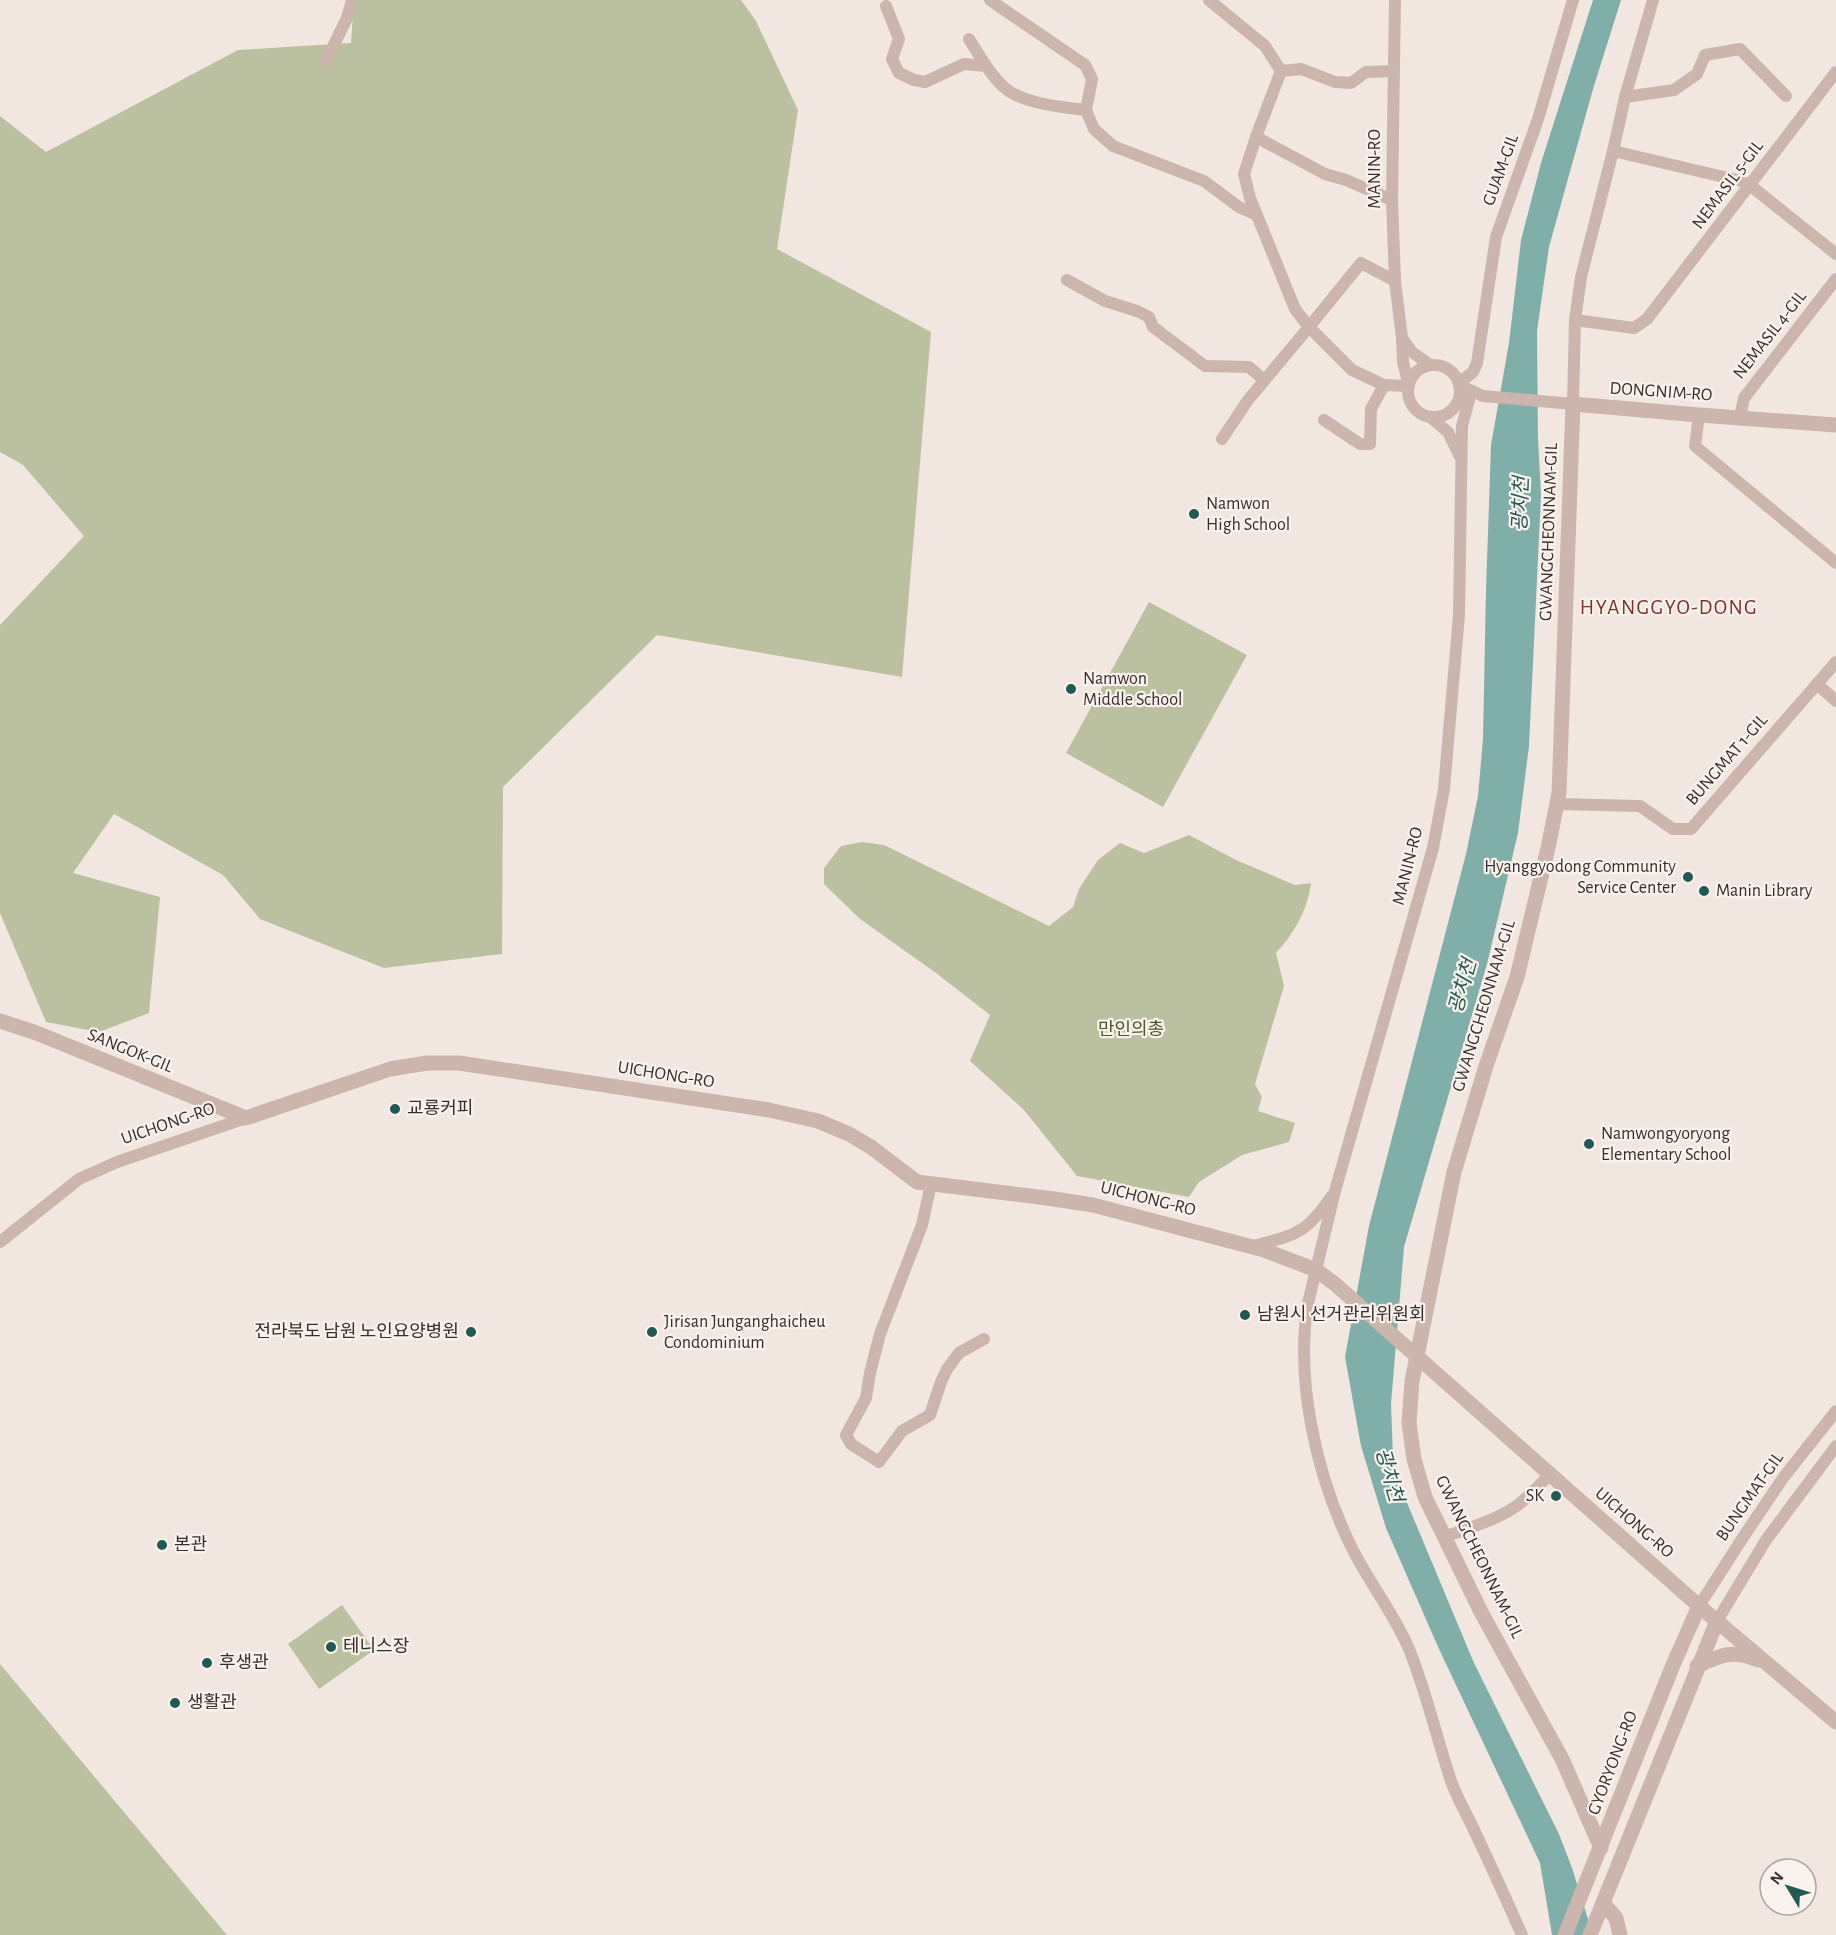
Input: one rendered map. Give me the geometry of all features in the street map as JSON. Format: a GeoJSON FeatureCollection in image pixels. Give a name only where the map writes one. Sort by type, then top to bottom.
{"type":"FeatureCollection","features":[{"type":"Feature","properties":{"kind":"street"},"geometry":{"type":"LineString","coordinates":[[326,61],[347,18],[352,0]]}},
{"type":"Feature","properties":{"kind":"street"},"geometry":{"type":"LineString","coordinates":[[990,0],[1085,65],[1092,79],[1086,110],[1094,129],[1113,146],[1204,181],[1239,207],[1257,215]]}},
{"type":"Feature","properties":{"kind":"street"},"geometry":{"type":"LineString","coordinates":[[1209,0],[1265,46],[1281,71]]}},
{"type":"Feature","properties":{"kind":"street","name":"MANIN-RO"},"geometry":{"type":"LineString","coordinates":[[1395,0],[1392,200],[1395,281],[1403,362],[1408,386]]}},
{"type":"Feature","properties":{"kind":"street","name":"GUAM-GIL"},"geometry":{"type":"LineString","coordinates":[[1457,381],[1478,356],[1496,237],[1538,119],[1573,0]]}},
{"type":"Feature","properties":{"kind":"street","name":"GWANGCHEONNAM-GIL"},"geometry":{"type":"LineString","coordinates":[[1601,1848],[1562,1759],[1481,1612],[1425,1497],[1414,1459],[1409,1423],[1414,1354],[1454,1172],[1486,1066],[1517,977],[1559,793],[1568,403],[1575,320],[1581,277],[1625,97],[1653,0]]}},
{"type":"Feature","properties":{"kind":"street"},"geometry":{"type":"LineString","coordinates":[[886,6],[899,39],[892,59],[898,73],[925,82],[964,64],[986,66]]}},
{"type":"Feature","properties":{"kind":"street"},"geometry":{"type":"LineString","coordinates":[[969,39],[991,74],[1007,90],[1027,100],[1086,110]]}},
{"type":"Feature","properties":{"kind":"street"},"geometry":{"type":"LineString","coordinates":[[1625,97],[1674,90],[1697,74],[1706,55],[1740,49],[1786,96]]}},
{"type":"Feature","properties":{"kind":"street"},"geometry":{"type":"LineString","coordinates":[[1281,71],[1300,69],[1335,82],[1351,82],[1366,72],[1393,71]]}},
{"type":"Feature","properties":{"kind":"street"},"geometry":{"type":"LineString","coordinates":[[1281,71],[1244,174],[1250,198],[1295,309],[1309,327],[1352,370],[1384,385],[1408,386]]}},
{"type":"Feature","properties":{"kind":"street","name":"NEMASIL 5-GIL"},"geometry":{"type":"LineString","coordinates":[[1575,320],[1634,328],[1647,319],[1836,72]]}},
{"type":"Feature","properties":{"kind":"street"},"geometry":{"type":"LineString","coordinates":[[1256,137],[1326,174],[1392,200]]}},
{"type":"Feature","properties":{"kind":"street"},"geometry":{"type":"LineString","coordinates":[[1613,151],[1741,181],[1751,186],[1836,254]]}},
{"type":"Feature","properties":{"kind":"street"},"geometry":{"type":"LineString","coordinates":[[1222,439],[1248,400],[1361,263],[1395,281]]}},
{"type":"Feature","properties":{"kind":"street","name":"NEMASIL 4-GIL"},"geometry":{"type":"LineString","coordinates":[[1740,417],[1744,398],[1836,279]]}},
{"type":"Feature","properties":{"kind":"street"},"geometry":{"type":"LineString","coordinates":[[1067,280],[1105,301],[1149,317],[1153,327],[1205,366],[1249,367],[1264,380]]}},
{"type":"Feature","properties":{"kind":"street"},"geometry":{"type":"LineString","coordinates":[[1402,338],[1412,352],[1430,366]]}},
{"type":"Feature","properties":{"kind":"street"},"geometry":{"type":"LineString","coordinates":[[1461,459],[1448,432],[1412,406],[1408,386],[1419,369],[1437,365],[1445,367],[1457,381],[1482,396]]}},
{"type":"Feature","properties":{"kind":"street"},"geometry":{"type":"LineString","coordinates":[[1457,381],[1461,403]]}},
{"type":"Feature","properties":{"kind":"street"},"geometry":{"type":"LineString","coordinates":[[1324,420],[1360,444],[1370,444],[1371,409],[1384,385]]}},
{"type":"Feature","properties":{"kind":"street"},"geometry":{"type":"LineString","coordinates":[[1430,417],[1441,416],[1461,403],[1482,396]]}},
{"type":"Feature","properties":{"kind":"street","name":"DONGNIM-RO"},"geometry":{"type":"LineString","coordinates":[[1482,396],[1836,425]]}},
{"type":"Feature","properties":{"kind":"street","name":"MANIN-RO"},"geometry":{"type":"LineString","coordinates":[[1461,403],[1463,422],[1459,615],[1442,799],[1431,859],[1335,1191],[1305,1321],[1304,1348],[1308,1404],[1315,1442],[1325,1478],[1348,1541],[1408,1648],[1426,1694],[1451,1780],[1522,1935]]}},
{"type":"Feature","properties":{"kind":"street"},"geometry":{"type":"LineString","coordinates":[[1699,415],[1695,446],[1836,563]]}},
{"type":"Feature","properties":{"kind":"street","name":"BUNGMAT 1-GIL"},"geometry":{"type":"LineString","coordinates":[[1557,804],[1640,806],[1672,829],[1691,828],[1836,662]]}},
{"type":"Feature","properties":{"kind":"street"},"geometry":{"type":"LineString","coordinates":[[1817,684],[1836,701]]}},
{"type":"Feature","properties":{"kind":"street","name":"SANGOK-GIL"},"geometry":{"type":"LineString","coordinates":[[0,1021],[34,1032],[246,1118]]}},
{"type":"Feature","properties":{"kind":"street","name":"UICHONG-RO"},"geometry":{"type":"LineString","coordinates":[[0,1242],[79,1179],[117,1162],[390,1069],[427,1063],[459,1063],[769,1110],[818,1121],[856,1138],[916,1182],[1093,1205],[1253,1246],[1287,1257],[1316,1270],[1335,1284],[1699,1606],[1836,1722]]}},
{"type":"Feature","properties":{"kind":"street"},"geometry":{"type":"LineString","coordinates":[[931,1184],[922,1226],[880,1334],[866,1398],[846,1435],[851,1444],[879,1462],[902,1431],[930,1415],[940,1382],[959,1353],[984,1339]]}},
{"type":"Feature","properties":{"kind":"street"},"geometry":{"type":"LineString","coordinates":[[1253,1246],[1306,1228],[1318,1216],[1335,1191]]}},
{"type":"Feature","properties":{"kind":"street","name":"BUNGMAT-GIL"},"geometry":{"type":"LineString","coordinates":[[1699,1606],[1783,1478],[1836,1411]]}},
{"type":"Feature","properties":{"kind":"street"},"geometry":{"type":"LineString","coordinates":[[1590,1935],[1717,1621],[1766,1540],[1836,1446]]}},
{"type":"Feature","properties":{"kind":"street"},"geometry":{"type":"LineString","coordinates":[[1444,1537],[1497,1517],[1514,1508],[1550,1474]]}},
{"type":"Feature","properties":{"kind":"street","name":"GYORYONG-RO"},"geometry":{"type":"LineString","coordinates":[[1565,1935],[1673,1665],[1699,1606]]}},
{"type":"Feature","properties":{"kind":"street"},"geometry":{"type":"LineString","coordinates":[[1697,1666],[1725,1654],[1735,1653],[1769,1665]]}},
{"type":"Feature","properties":{"kind":"street"},"geometry":{"type":"LineString","coordinates":[[1603,1903],[1616,1918],[1620,1935]]}},
{"type":"Feature","properties":{"kind":"green space"},"geometry":{"type":"Polygon","coordinates":[[[354,0],[741,0],[756,21],[798,110],[777,249],[931,332],[902,677],[657,635],[503,787],[502,954],[384,968],[260,919],[223,875],[114,814],[73,873],[160,897],[149,1013],[99,1032],[46,1022],[0,913],[0,625],[84,536],[23,465],[0,452],[0,116],[46,152],[238,50],[351,43],[354,0]]]}},
{"type":"Feature","properties":{"kind":"green space"},"geometry":{"type":"Polygon","coordinates":[[[1149,602],[1247,655],[1163,807],[1066,753],[1149,602]]]}},
{"type":"Feature","properties":{"kind":"green space","name":"만인의총"},"geometry":{"type":"Polygon","coordinates":[[[1189,835],[1236,860],[1295,885],[1311,883],[1307,902],[1299,921],[1289,938],[1276,953],[1284,986],[1255,1084],[1262,1097],[1258,1111],[1295,1123],[1289,1142],[1242,1155],[1199,1182],[1189,1197],[1077,1176],[1024,1110],[970,1061],[990,1015],[860,919],[824,884],[824,868],[841,846],[862,842],[884,845],[1049,926],[1073,907],[1079,889],[1098,860],[1120,843],[1144,853],[1189,835]]]}},
{"type":"Feature","properties":{"kind":"green space","name":"테니스장"},"geometry":{"type":"Polygon","coordinates":[[[342,1605],[374,1650],[319,1689],[288,1644],[342,1605]]]}},
{"type":"Feature","properties":{"kind":"green space"},"geometry":{"type":"Polygon","coordinates":[[[0,1664],[227,1935],[0,1935],[0,1664]]]}},
{"type":"Feature","properties":{"kind":"water","name":"광치천"},"geometry":{"type":"Polygon","coordinates":[[[1593,0],[1621,0],[1593,89],[1549,247],[1537,331],[1541,495],[1529,746],[1518,833],[1487,964],[1404,1247],[1391,1404],[1393,1457],[1405,1498],[1474,1663],[1559,1834],[1593,1935],[1552,1935],[1540,1863],[1439,1649],[1386,1528],[1361,1446],[1345,1357],[1369,1226],[1466,854],[1478,796],[1483,739],[1491,445],[1509,343],[1521,240],[1541,163],[1593,0]]]}},
{"type":"Feature","properties":{"kind":"place","name":"Namwon High School"},"geometry":{"type":"Point","coordinates":[1194,514]}},
{"type":"Feature","properties":{"kind":"place","name":"Namwon Middle School"},"geometry":{"type":"Point","coordinates":[1071,689]}},
{"type":"Feature","properties":{"kind":"place","name":"Hyanggyodong Community Service Center"},"geometry":{"type":"Point","coordinates":[1688,877]}},
{"type":"Feature","properties":{"kind":"place","name":"Manin Library"},"geometry":{"type":"Point","coordinates":[1704,891]}},
{"type":"Feature","properties":{"kind":"place","name":"교룡커피"},"geometry":{"type":"Point","coordinates":[395,1109]}},
{"type":"Feature","properties":{"kind":"place","name":"Namwongyoryong Elementary School"},"geometry":{"type":"Point","coordinates":[1589,1144]}},
{"type":"Feature","properties":{"kind":"place","name":"남원시 선거관리위원회"},"geometry":{"type":"Point","coordinates":[1245,1315]}},
{"type":"Feature","properties":{"kind":"place","name":"전라북도 남원 노인요양병원"},"geometry":{"type":"Point","coordinates":[471,1332]}},
{"type":"Feature","properties":{"kind":"place","name":"Jirisan Junganghaicheu Condominium"},"geometry":{"type":"Point","coordinates":[652,1332]}},
{"type":"Feature","properties":{"kind":"place","name":"SK"},"geometry":{"type":"Point","coordinates":[1556,1496]}},
{"type":"Feature","properties":{"kind":"place","name":"본관"},"geometry":{"type":"Point","coordinates":[162,1545]}},
{"type":"Feature","properties":{"kind":"place","name":"테니스장"},"geometry":{"type":"Point","coordinates":[331,1647]}},
{"type":"Feature","properties":{"kind":"place","name":"후생관"},"geometry":{"type":"Point","coordinates":[207,1663]}},
{"type":"Feature","properties":{"kind":"place","name":"생활관"},"geometry":{"type":"Point","coordinates":[175,1703]}},
{"type":"Feature","properties":{"kind":"district","name":"HYANGGYO-DONG"},"geometry":{"type":"Point","coordinates":[1669,607]}}]}
